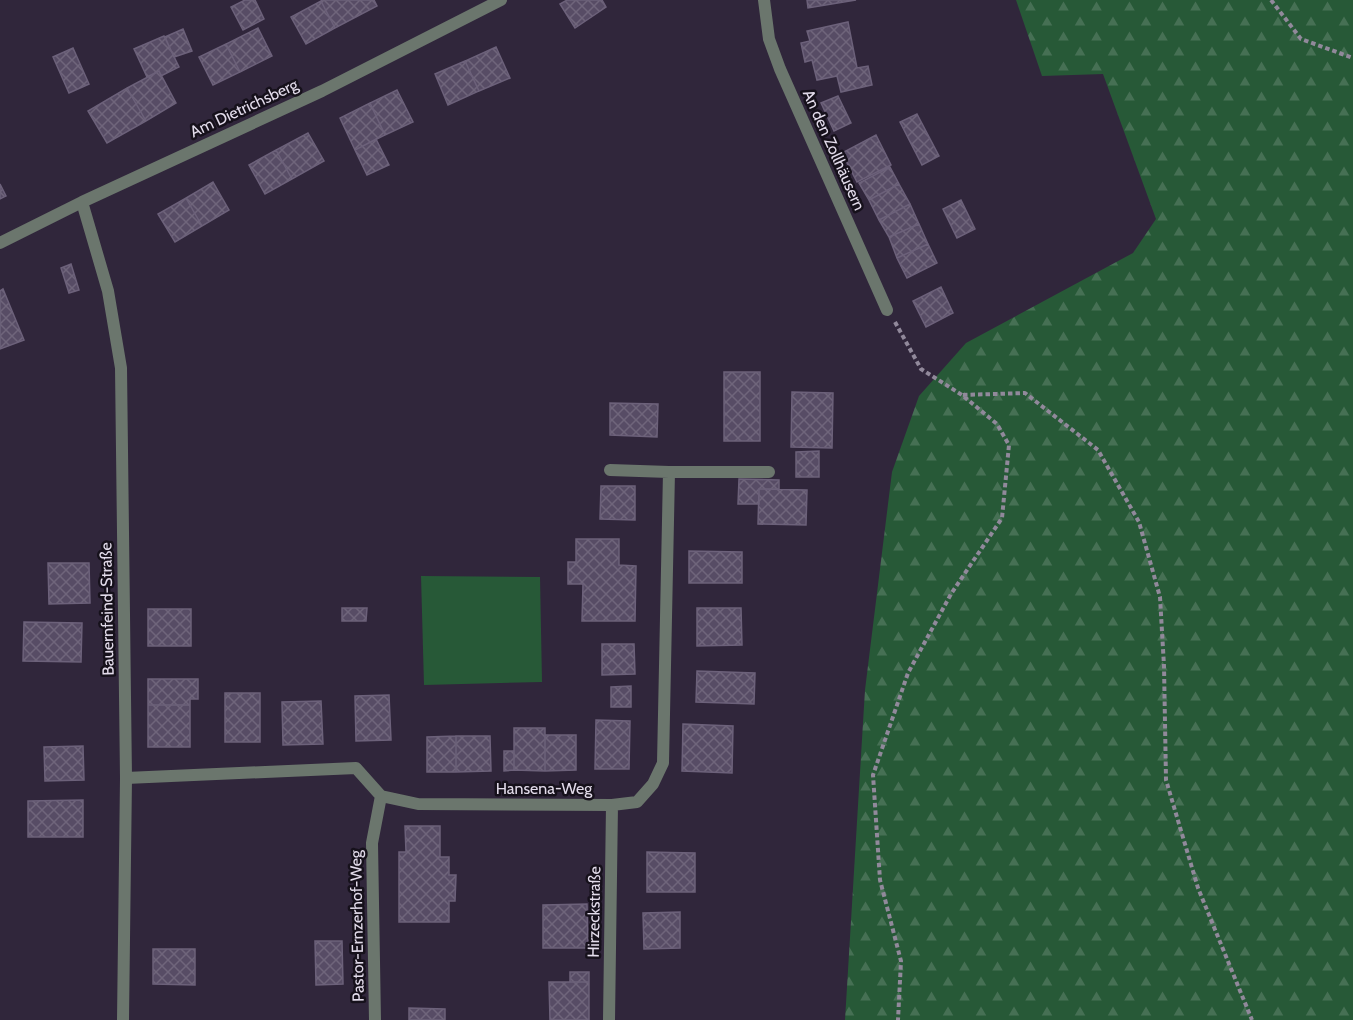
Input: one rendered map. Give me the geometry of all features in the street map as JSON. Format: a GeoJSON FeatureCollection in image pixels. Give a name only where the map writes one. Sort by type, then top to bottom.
{"type":"FeatureCollection","features":[{"type":"Feature","properties":{"kind":"street","name":"Am Dietrichsberg"},"geometry":{"type":"LineString","coordinates":[[0,243],[82,202],[322,91],[501,0]]}},
{"type":"Feature","properties":{"kind":"street","name":"An den Zollhäusern"},"geometry":{"type":"LineString","coordinates":[[764,0],[769,39],[780,69],[888,310]]}},
{"type":"Feature","properties":{"kind":"street","name":"Bauernfeind-Straße"},"geometry":{"type":"LineString","coordinates":[[82,202],[108,291],[121,369],[126,778],[123,1020]]}},
{"type":"Feature","properties":{"kind":"street"},"geometry":{"type":"LineString","coordinates":[[610,470],[770,472]]}},
{"type":"Feature","properties":{"kind":"street","name":"Hansena-Weg"},"geometry":{"type":"LineString","coordinates":[[381,796],[418,804],[612,805],[637,802],[653,784],[663,763],[669,472]]}},
{"type":"Feature","properties":{"kind":"street"},"geometry":{"type":"LineString","coordinates":[[126,778],[356,768],[381,796]]}},
{"type":"Feature","properties":{"kind":"street","name":"Pastor-Ernzerhof-Weg"},"geometry":{"type":"LineString","coordinates":[[375,1020],[372,843],[381,796]]}},
{"type":"Feature","properties":{"kind":"street","name":"Hirzeckstraße"},"geometry":{"type":"LineString","coordinates":[[609,1020],[612,805]]}},
{"type":"Feature","properties":{"kind":"path"},"geometry":{"type":"LineString","coordinates":[[1271,0],[1301,39],[1353,58]]}},
{"type":"Feature","properties":{"kind":"path"},"geometry":{"type":"LineString","coordinates":[[888,310],[921,369],[962,395],[997,424],[1009,445],[1002,518],[951,594],[908,673],[873,775],[880,880],[901,961],[898,1020]]}},
{"type":"Feature","properties":{"kind":"path"},"geometry":{"type":"LineString","coordinates":[[962,395],[1025,393],[1098,450],[1138,522],[1160,597],[1166,780],[1198,888],[1252,1020]]}},
{"type":"Feature","properties":{"kind":"green space"},"geometry":{"type":"Polygon","coordinates":[[[1016,0],[1353,0],[1353,1020],[845,1020],[865,690],[892,472],[919,396],[966,343],[1133,253],[1156,219],[1103,74],[1042,76],[1016,0]]]}},
{"type":"Feature","properties":{"kind":"green space"},"geometry":{"type":"Polygon","coordinates":[[[421,576],[540,577],[542,682],[424,685],[421,576]]]}},
{"type":"Feature","properties":{"kind":"building"},"geometry":{"type":"Polygon","coordinates":[[[245,0],[255,0],[264,19],[243,30],[231,7],[245,0]]]}},
{"type":"Feature","properties":{"kind":"building"},"geometry":{"type":"Polygon","coordinates":[[[322,0],[374,0],[377,6],[335,28],[322,0]]]}},
{"type":"Feature","properties":{"kind":"building"},"geometry":{"type":"Polygon","coordinates":[[[567,0],[602,0],[606,7],[575,28],[560,4],[567,0]]]}},
{"type":"Feature","properties":{"kind":"building"},"geometry":{"type":"Polygon","coordinates":[[[807,0],[856,0],[808,8],[807,0]]]}},
{"type":"Feature","properties":{"kind":"building"},"geometry":{"type":"Polygon","coordinates":[[[321,1],[335,28],[306,44],[291,17],[321,1]]]}},
{"type":"Feature","properties":{"kind":"building"},"geometry":{"type":"Polygon","coordinates":[[[848,22],[857,68],[868,66],[872,85],[841,92],[837,76],[817,80],[812,60],[805,62],[801,43],[810,41],[807,31],[848,22]]]}},
{"type":"Feature","properties":{"kind":"building"},"geometry":{"type":"Polygon","coordinates":[[[258,28],[272,56],[240,72],[226,44],[258,28]]]}},
{"type":"Feature","properties":{"kind":"building"},"geometry":{"type":"Polygon","coordinates":[[[183,29],[192,51],[174,57],[165,37],[183,29]]]}},
{"type":"Feature","properties":{"kind":"building"},"geometry":{"type":"Polygon","coordinates":[[[164,36],[179,67],[161,76],[159,71],[147,77],[134,49],[164,36]]]}},
{"type":"Feature","properties":{"kind":"building"},"geometry":{"type":"Polygon","coordinates":[[[226,44],[240,72],[213,85],[199,57],[226,44]]]}},
{"type":"Feature","properties":{"kind":"building"},"geometry":{"type":"Polygon","coordinates":[[[496,47],[510,78],[479,91],[465,61],[496,47]]]}},
{"type":"Feature","properties":{"kind":"building"},"geometry":{"type":"Polygon","coordinates":[[[73,48],[89,84],[69,93],[53,57],[73,48]]]}},
{"type":"Feature","properties":{"kind":"building"},"geometry":{"type":"Polygon","coordinates":[[[465,61],[479,91],[448,105],[435,74],[465,61]]]}},
{"type":"Feature","properties":{"kind":"building"},"geometry":{"type":"Polygon","coordinates":[[[159,71],[176,103],[146,121],[127,88],[159,71]]]}},
{"type":"Feature","properties":{"kind":"building"},"geometry":{"type":"Polygon","coordinates":[[[127,88],[146,121],[107,143],[88,111],[127,88]]]}},
{"type":"Feature","properties":{"kind":"building"},"geometry":{"type":"Polygon","coordinates":[[[397,90],[413,122],[385,135],[370,103],[397,90]]]}},
{"type":"Feature","properties":{"kind":"building"},"geometry":{"type":"Polygon","coordinates":[[[838,96],[851,123],[834,131],[821,103],[838,96]]]}},
{"type":"Feature","properties":{"kind":"building"},"geometry":{"type":"Polygon","coordinates":[[[370,103],[385,135],[355,150],[340,118],[370,103]]]}},
{"type":"Feature","properties":{"kind":"building"},"geometry":{"type":"Polygon","coordinates":[[[917,114],[939,156],[922,165],[900,122],[917,114]]]}},
{"type":"Feature","properties":{"kind":"building"},"geometry":{"type":"Polygon","coordinates":[[[308,133],[324,161],[292,179],[276,150],[308,133]]]}},
{"type":"Feature","properties":{"kind":"building"},"geometry":{"type":"Polygon","coordinates":[[[876,135],[891,165],[857,182],[842,153],[876,135]]]}},
{"type":"Feature","properties":{"kind":"building"},"geometry":{"type":"Polygon","coordinates":[[[376,139],[389,165],[367,175],[355,150],[376,139]]]}},
{"type":"Feature","properties":{"kind":"building"},"geometry":{"type":"Polygon","coordinates":[[[276,150],[292,179],[265,194],[249,165],[276,150]]]}},
{"type":"Feature","properties":{"kind":"building"},"geometry":{"type":"Polygon","coordinates":[[[890,167],[899,184],[869,200],[859,183],[890,167]]]}},
{"type":"Feature","properties":{"kind":"building"},"geometry":{"type":"Polygon","coordinates":[[[213,182],[229,210],[202,226],[186,198],[213,182]]]}},
{"type":"Feature","properties":{"kind":"building"},"geometry":{"type":"Polygon","coordinates":[[[0,184],[6,196],[0,199],[0,184]]]}},
{"type":"Feature","properties":{"kind":"building"},"geometry":{"type":"Polygon","coordinates":[[[899,184],[910,204],[879,220],[869,200],[899,184]]]}},
{"type":"Feature","properties":{"kind":"building"},"geometry":{"type":"Polygon","coordinates":[[[186,198],[202,226],[175,242],[158,214],[186,198]]]}},
{"type":"Feature","properties":{"kind":"building"},"geometry":{"type":"Polygon","coordinates":[[[961,200],[975,229],[957,238],[943,209],[961,200]]]}},
{"type":"Feature","properties":{"kind":"building"},"geometry":{"type":"Polygon","coordinates":[[[910,204],[919,224],[889,237],[879,220],[910,204]]]}},
{"type":"Feature","properties":{"kind":"building"},"geometry":{"type":"Polygon","coordinates":[[[919,224],[928,244],[897,258],[889,237],[919,224]]]}},
{"type":"Feature","properties":{"kind":"building"},"geometry":{"type":"Polygon","coordinates":[[[928,244],[937,263],[907,278],[897,258],[928,244]]]}},
{"type":"Feature","properties":{"kind":"building"},"geometry":{"type":"Polygon","coordinates":[[[71,264],[79,290],[69,293],[61,268],[71,264]]]}},
{"type":"Feature","properties":{"kind":"building"},"geometry":{"type":"Polygon","coordinates":[[[941,287],[953,313],[926,327],[913,301],[941,287]]]}},
{"type":"Feature","properties":{"kind":"building"},"geometry":{"type":"Polygon","coordinates":[[[3,289],[24,340],[0,349],[0,291],[3,289]]]}},
{"type":"Feature","properties":{"kind":"building"},"geometry":{"type":"Polygon","coordinates":[[[724,372],[760,372],[760,441],[724,441],[724,372]]]}},
{"type":"Feature","properties":{"kind":"building"},"geometry":{"type":"Polygon","coordinates":[[[792,392],[833,393],[832,448],[791,447],[792,392]]]}},
{"type":"Feature","properties":{"kind":"building"},"geometry":{"type":"Polygon","coordinates":[[[610,403],[658,404],[657,437],[610,435],[610,403]]]}},
{"type":"Feature","properties":{"kind":"building"},"geometry":{"type":"Polygon","coordinates":[[[819,451],[819,477],[796,477],[796,452],[819,451]]]}},
{"type":"Feature","properties":{"kind":"building"},"geometry":{"type":"Polygon","coordinates":[[[739,479],[779,480],[779,489],[759,489],[759,504],[738,504],[739,479]]]}},
{"type":"Feature","properties":{"kind":"building"},"geometry":{"type":"Polygon","coordinates":[[[601,486],[635,486],[635,520],[600,519],[601,486]]]}},
{"type":"Feature","properties":{"kind":"building"},"geometry":{"type":"Polygon","coordinates":[[[759,489],[807,490],[806,525],[758,524],[759,489]]]}},
{"type":"Feature","properties":{"kind":"building"},"geometry":{"type":"Polygon","coordinates":[[[576,539],[619,539],[619,565],[636,566],[635,621],[582,621],[583,584],[568,584],[568,562],[576,562],[576,539]]]}},
{"type":"Feature","properties":{"kind":"building"},"geometry":{"type":"Polygon","coordinates":[[[689,551],[742,552],[742,583],[689,583],[689,551]]]}},
{"type":"Feature","properties":{"kind":"building"},"geometry":{"type":"Polygon","coordinates":[[[48,563],[89,563],[90,603],[49,604],[48,563]]]}},
{"type":"Feature","properties":{"kind":"building"},"geometry":{"type":"Polygon","coordinates":[[[342,608],[367,608],[366,621],[342,621],[342,608]]]}},
{"type":"Feature","properties":{"kind":"building"},"geometry":{"type":"Polygon","coordinates":[[[697,608],[741,608],[742,645],[697,646],[697,608]]]}},
{"type":"Feature","properties":{"kind":"building"},"geometry":{"type":"Polygon","coordinates":[[[148,609],[191,609],[191,646],[148,646],[148,609]]]}},
{"type":"Feature","properties":{"kind":"building"},"geometry":{"type":"Polygon","coordinates":[[[24,622],[82,623],[81,662],[23,661],[24,622]]]}},
{"type":"Feature","properties":{"kind":"building"},"geometry":{"type":"Polygon","coordinates":[[[602,644],[634,644],[635,674],[602,675],[602,644]]]}},
{"type":"Feature","properties":{"kind":"building"},"geometry":{"type":"Polygon","coordinates":[[[697,671],[755,673],[754,704],[696,702],[697,671]]]}},
{"type":"Feature","properties":{"kind":"building"},"geometry":{"type":"Polygon","coordinates":[[[148,679],[198,679],[198,699],[190,699],[190,705],[148,705],[148,679]]]}},
{"type":"Feature","properties":{"kind":"building"},"geometry":{"type":"Polygon","coordinates":[[[631,686],[631,707],[611,707],[611,687],[631,686]]]}},
{"type":"Feature","properties":{"kind":"building"},"geometry":{"type":"Polygon","coordinates":[[[225,693],[260,693],[260,742],[225,742],[225,693]]]}},
{"type":"Feature","properties":{"kind":"building"},"geometry":{"type":"Polygon","coordinates":[[[389,695],[391,740],[356,741],[355,696],[389,695]]]}},
{"type":"Feature","properties":{"kind":"building"},"geometry":{"type":"Polygon","coordinates":[[[321,701],[323,744],[283,745],[282,702],[321,701]]]}},
{"type":"Feature","properties":{"kind":"building"},"geometry":{"type":"Polygon","coordinates":[[[148,705],[190,705],[190,747],[148,747],[148,705]]]}},
{"type":"Feature","properties":{"kind":"building"},"geometry":{"type":"Polygon","coordinates":[[[596,720],[630,721],[629,769],[595,769],[596,720]]]}},
{"type":"Feature","properties":{"kind":"building"},"geometry":{"type":"Polygon","coordinates":[[[683,724],[733,726],[732,773],[682,771],[683,724]]]}},
{"type":"Feature","properties":{"kind":"building"},"geometry":{"type":"Polygon","coordinates":[[[514,728],[545,728],[545,771],[514,770],[514,728]]]}},
{"type":"Feature","properties":{"kind":"building"},"geometry":{"type":"Polygon","coordinates":[[[545,735],[576,735],[576,770],[545,771],[545,735]]]}},
{"type":"Feature","properties":{"kind":"building"},"geometry":{"type":"Polygon","coordinates":[[[456,736],[456,772],[427,772],[427,737],[456,736]]]}},
{"type":"Feature","properties":{"kind":"building"},"geometry":{"type":"Polygon","coordinates":[[[456,736],[490,736],[491,771],[456,772],[456,736]]]}},
{"type":"Feature","properties":{"kind":"building"},"geometry":{"type":"Polygon","coordinates":[[[83,746],[84,780],[45,781],[44,747],[83,746]]]}},
{"type":"Feature","properties":{"kind":"building"},"geometry":{"type":"Polygon","coordinates":[[[504,751],[514,751],[514,770],[504,771],[504,751]]]}},
{"type":"Feature","properties":{"kind":"building"},"geometry":{"type":"Polygon","coordinates":[[[83,800],[83,837],[28,837],[28,801],[83,800]]]}},
{"type":"Feature","properties":{"kind":"building"},"geometry":{"type":"Polygon","coordinates":[[[405,826],[440,826],[440,857],[449,857],[449,875],[456,875],[455,901],[449,901],[449,922],[399,922],[399,852],[406,852],[405,826]]]}},
{"type":"Feature","properties":{"kind":"building"},"geometry":{"type":"Polygon","coordinates":[[[647,852],[695,853],[695,892],[647,892],[647,852]]]}},
{"type":"Feature","properties":{"kind":"building"},"geometry":{"type":"Polygon","coordinates":[[[587,904],[588,948],[543,948],[543,905],[587,904]]]}},
{"type":"Feature","properties":{"kind":"building"},"geometry":{"type":"Polygon","coordinates":[[[680,912],[680,948],[644,949],[643,913],[680,912]]]}},
{"type":"Feature","properties":{"kind":"building"},"geometry":{"type":"Polygon","coordinates":[[[315,941],[342,941],[343,984],[316,985],[315,941]]]}},
{"type":"Feature","properties":{"kind":"building"},"geometry":{"type":"Polygon","coordinates":[[[153,949],[195,949],[195,985],[153,984],[153,949]]]}},
{"type":"Feature","properties":{"kind":"building"},"geometry":{"type":"Polygon","coordinates":[[[570,972],[589,972],[589,982],[570,982],[570,972]]]}},
{"type":"Feature","properties":{"kind":"building"},"geometry":{"type":"Polygon","coordinates":[[[549,982],[589,982],[589,1020],[550,1020],[549,982]]]}},
{"type":"Feature","properties":{"kind":"building"},"geometry":{"type":"Polygon","coordinates":[[[409,1008],[445,1009],[445,1020],[409,1020],[409,1008]]]}}]}
